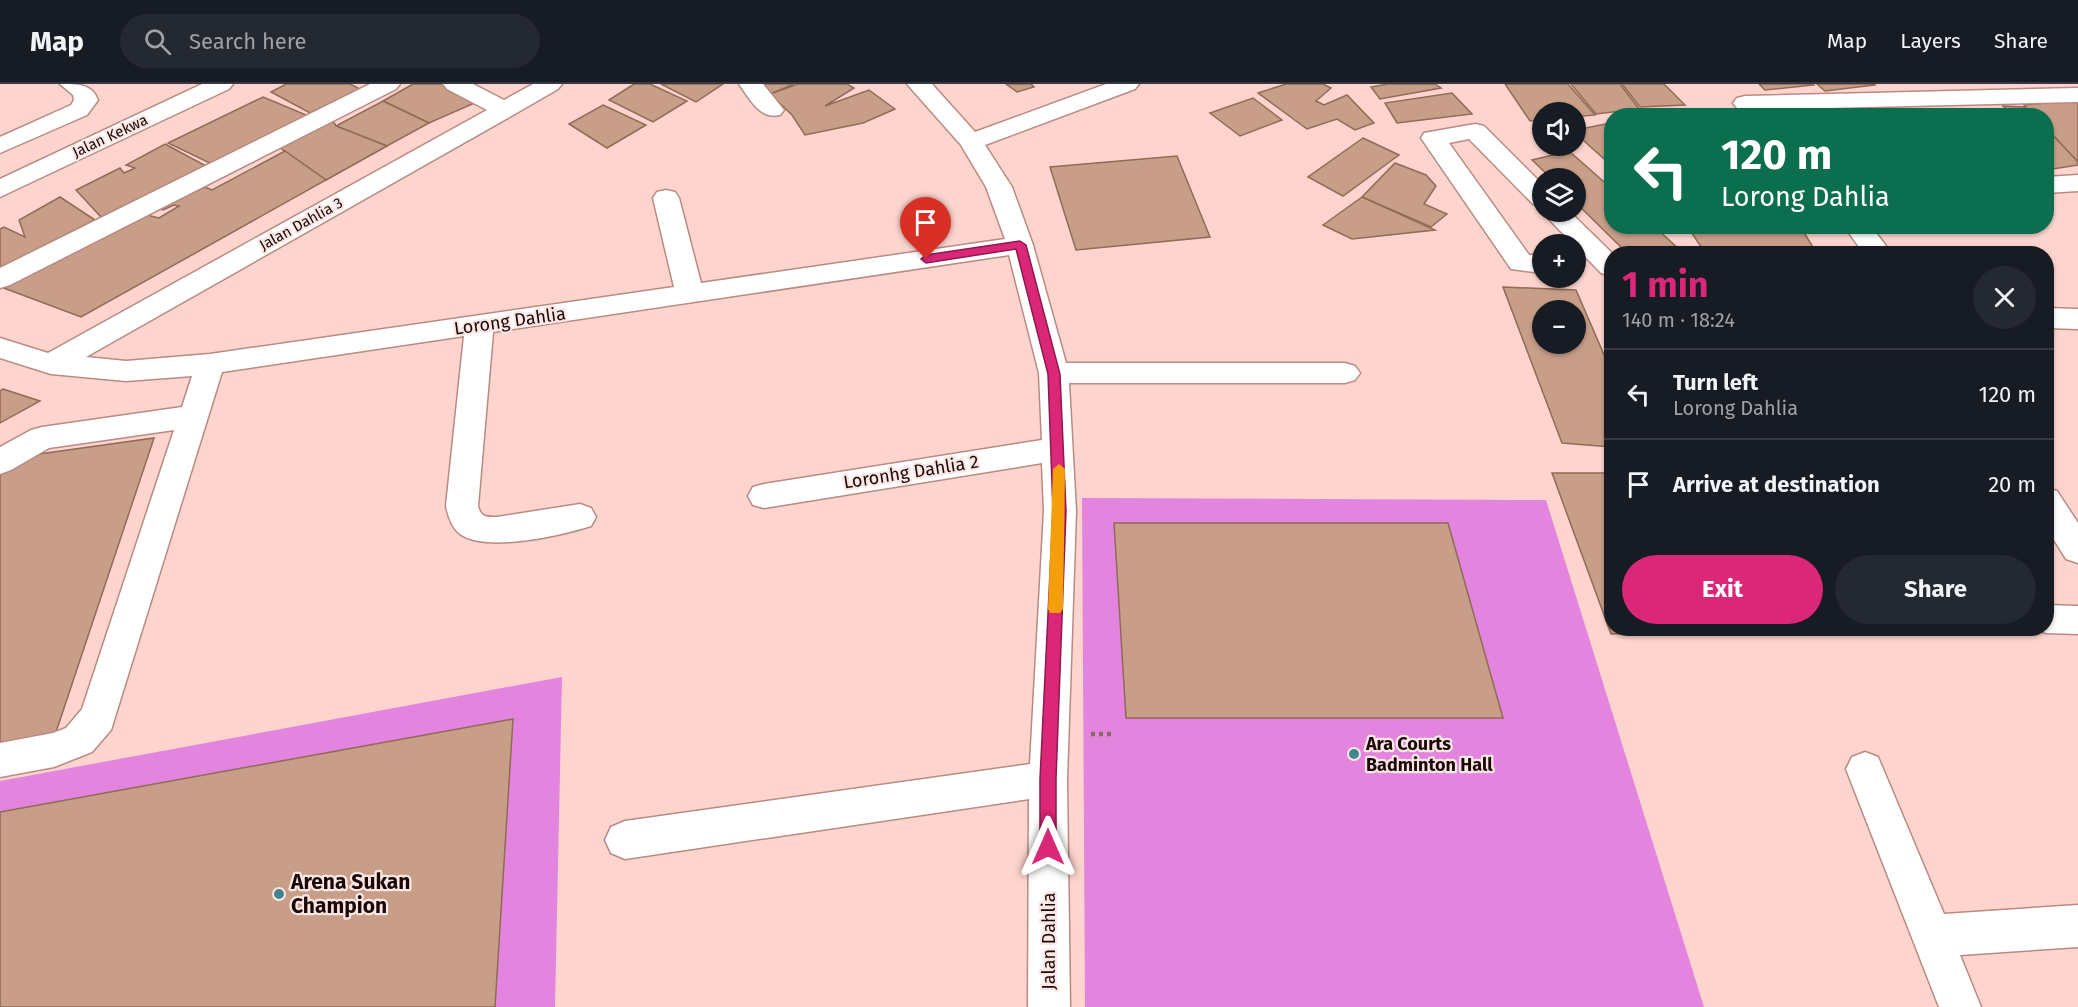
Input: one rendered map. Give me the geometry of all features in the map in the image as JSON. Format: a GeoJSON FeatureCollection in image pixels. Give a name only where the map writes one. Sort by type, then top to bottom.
{"type":"FeatureCollection","features":[{"type":"Feature","properties":{"kind":"street"},"geometry":{"type":"LineString","coordinates":[[9,142],[79,110],[86,100],[84,92],[72,84]]}},
{"type":"Feature","properties":{"kind":"street","name":"Jalan Kekwa"},"geometry":{"type":"LineString","coordinates":[[4,181],[54,163],[221,84]]}},
{"type":"Feature","properties":{"kind":"street"},"geometry":{"type":"LineString","coordinates":[[0,279],[388,84]]}},
{"type":"Feature","properties":{"kind":"street"},"geometry":{"type":"LineString","coordinates":[[455,84],[505,110]]}},
{"type":"Feature","properties":{"kind":"street","name":"Jalan Dahlia 3"},"geometry":{"type":"LineString","coordinates":[[51,364],[550,84]]}},
{"type":"Feature","properties":{"kind":"street"},"geometry":{"type":"LineString","coordinates":[[751,84],[772,110]]}},
{"type":"Feature","properties":{"kind":"street","name":"Jalan Dahlia"},"geometry":{"type":"LineString","coordinates":[[918,84],[972,142],[999,187],[1020,245],[1054,374],[1060,511],[1048,779],[1049,1007]]}},
{"type":"Feature","properties":{"kind":"street"},"geometry":{"type":"LineString","coordinates":[[972,142],[1127,84]]}},
{"type":"Feature","properties":{"kind":"street"},"geometry":{"type":"LineString","coordinates":[[1744,103],[2078,94]]}},
{"type":"Feature","properties":{"kind":"street"},"geometry":{"type":"LineString","coordinates":[[1532,188],[1474,131],[1433,138],[1521,263],[1532,264]]}},
{"type":"Feature","properties":{"kind":"street"},"geometry":{"type":"LineString","coordinates":[[9,142],[54,163]]}},
{"type":"Feature","properties":{"kind":"street"},"geometry":{"type":"LineString","coordinates":[[2054,184],[2078,183]]}},
{"type":"Feature","properties":{"kind":"street"},"geometry":{"type":"LineString","coordinates":[[666,198],[690,295]]}},
{"type":"Feature","properties":{"kind":"street"},"geometry":{"type":"LineString","coordinates":[[1565,222],[1604,260]]}},
{"type":"Feature","properties":{"kind":"street"},"geometry":{"type":"LineString","coordinates":[[1863,234],[1873,246]]}},
{"type":"Feature","properties":{"kind":"street","name":"Lorong Dahlia"},"geometry":{"type":"LineString","coordinates":[[0,348],[51,364],[126,371],[210,364],[1020,245]]}},
{"type":"Feature","properties":{"kind":"street"},"geometry":{"type":"LineString","coordinates":[[1586,266],[1604,267]]}},
{"type":"Feature","properties":{"kind":"street"},"geometry":{"type":"LineString","coordinates":[[2054,318],[2078,319]]}},
{"type":"Feature","properties":{"kind":"street"},"geometry":{"type":"LineString","coordinates":[[479,326],[462,506],[464,516],[478,529],[493,530],[580,517]]}},
{"type":"Feature","properties":{"kind":"street"},"geometry":{"type":"LineString","coordinates":[[0,760],[54,750],[79,740],[98,718],[210,364]]}},
{"type":"Feature","properties":{"kind":"street"},"geometry":{"type":"LineString","coordinates":[[1054,374],[1345,373]]}},
{"type":"Feature","properties":{"kind":"street"},"geometry":{"type":"LineString","coordinates":[[0,462],[42,438],[193,416]]}},
{"type":"Feature","properties":{"kind":"street","name":"Loronhg Dahlia 2"},"geometry":{"type":"LineString","coordinates":[[764,496],[1059,449]]}},
{"type":"Feature","properties":{"kind":"street"},"geometry":{"type":"LineString","coordinates":[[2054,510],[2073,535]]}},
{"type":"Feature","properties":{"kind":"street"},"geometry":{"type":"LineString","coordinates":[[2054,619],[2078,620]]}},
{"type":"Feature","properties":{"kind":"street"},"geometry":{"type":"LineString","coordinates":[[1865,769],[1960,1007]]}},
{"type":"Feature","properties":{"kind":"street"},"geometry":{"type":"LineString","coordinates":[[625,840],[1048,779]]}},
{"type":"Feature","properties":{"kind":"street"},"geometry":{"type":"LineString","coordinates":[[1930,936],[2078,926]]}},
{"type":"Feature","properties":{"kind":"shaded area","name":"Ara Courts Badminton Hall"},"geometry":{"type":"Polygon","coordinates":[[[1082,498],[1546,500],[1704,1007],[1085,1007],[1082,498]]]}},
{"type":"Feature","properties":{"kind":"shaded area","name":"Arena Sukan Champion"},"geometry":{"type":"Polygon","coordinates":[[[562,677],[555,1007],[0,1007],[0,781],[562,677]]]}},
{"type":"Feature","properties":{"kind":"building"},"geometry":{"type":"Polygon","coordinates":[[[286,84],[350,84],[360,89],[310,113],[271,92],[286,84]]]}},
{"type":"Feature","properties":{"kind":"building"},"geometry":{"type":"Polygon","coordinates":[[[413,84],[444,84],[477,102],[429,123],[383,101],[413,84]]]}},
{"type":"Feature","properties":{"kind":"building"},"geometry":{"type":"Polygon","coordinates":[[[634,84],[650,84],[687,101],[653,122],[609,100],[634,84]]]}},
{"type":"Feature","properties":{"kind":"building"},"geometry":{"type":"Polygon","coordinates":[[[661,84],[723,84],[696,102],[661,84]]]}},
{"type":"Feature","properties":{"kind":"building"},"geometry":{"type":"Polygon","coordinates":[[[760,84],[794,84],[770,94],[760,84]]]}},
{"type":"Feature","properties":{"kind":"building"},"geometry":{"type":"Polygon","coordinates":[[[798,84],[847,84],[854,88],[825,106],[869,90],[895,109],[863,123],[805,135],[792,115],[770,94],[798,84]]]}},
{"type":"Feature","properties":{"kind":"building"},"geometry":{"type":"Polygon","coordinates":[[[1006,84],[1031,84],[1034,87],[1017,92],[1006,84]]]}},
{"type":"Feature","properties":{"kind":"building"},"geometry":{"type":"Polygon","coordinates":[[[1286,84],[1323,84],[1331,88],[1316,101],[1324,105],[1347,95],[1374,123],[1355,130],[1337,119],[1307,129],[1258,93],[1286,84]]]}},
{"type":"Feature","properties":{"kind":"building"},"geometry":{"type":"Polygon","coordinates":[[[1388,84],[1435,84],[1441,88],[1380,99],[1371,87],[1388,84]]]}},
{"type":"Feature","properties":{"kind":"building"},"geometry":{"type":"Polygon","coordinates":[[[1505,84],[1568,84],[1584,102],[1532,102],[1532,121],[1505,84]]]}},
{"type":"Feature","properties":{"kind":"building"},"geometry":{"type":"Polygon","coordinates":[[[1571,84],[1620,84],[1638,108],[1604,108],[1604,113],[1596,114],[1571,84]]]}},
{"type":"Feature","properties":{"kind":"building"},"geometry":{"type":"Polygon","coordinates":[[[1622,84],[1664,84],[1685,105],[1640,107],[1622,84]]]}},
{"type":"Feature","properties":{"kind":"building"},"geometry":{"type":"Polygon","coordinates":[[[1759,84],[1813,84],[1814,85],[1765,90],[1759,84]]]}},
{"type":"Feature","properties":{"kind":"building"},"geometry":{"type":"Polygon","coordinates":[[[1817,84],[1874,84],[1875,85],[1825,91],[1817,84]]]}},
{"type":"Feature","properties":{"kind":"building"},"geometry":{"type":"Polygon","coordinates":[[[1452,93],[1472,114],[1397,123],[1385,103],[1452,93]]]}},
{"type":"Feature","properties":{"kind":"building"},"geometry":{"type":"Polygon","coordinates":[[[263,97],[311,117],[218,167],[168,143],[263,97]]]}},
{"type":"Feature","properties":{"kind":"building"},"geometry":{"type":"Polygon","coordinates":[[[1253,98],[1282,120],[1240,136],[1210,113],[1253,98]]]}},
{"type":"Feature","properties":{"kind":"building"},"geometry":{"type":"Polygon","coordinates":[[[2078,100],[2078,162],[2054,136],[2054,108],[2027,108],[2024,105],[2078,100]]]}},
{"type":"Feature","properties":{"kind":"building"},"geometry":{"type":"Polygon","coordinates":[[[383,101],[429,123],[387,146],[336,126],[383,101]]]}},
{"type":"Feature","properties":{"kind":"building"},"geometry":{"type":"Polygon","coordinates":[[[603,105],[646,125],[607,148],[569,124],[603,105]]]}},
{"type":"Feature","properties":{"kind":"building"},"geometry":{"type":"Polygon","coordinates":[[[1586,105],[1595,115],[1586,116],[1586,105]]]}},
{"type":"Feature","properties":{"kind":"building"},"geometry":{"type":"Polygon","coordinates":[[[1866,106],[1868,108],[1840,108],[1866,106]]]}},
{"type":"Feature","properties":{"kind":"building"},"geometry":{"type":"Polygon","coordinates":[[[2003,106],[2026,108],[2005,108],[2003,106]]]}},
{"type":"Feature","properties":{"kind":"building"},"geometry":{"type":"Polygon","coordinates":[[[333,121],[336,126],[387,146],[326,180],[279,147],[333,121]]]}},
{"type":"Feature","properties":{"kind":"building"},"geometry":{"type":"Polygon","coordinates":[[[1604,124],[1604,159],[1586,143],[1586,128],[1604,124]]]}},
{"type":"Feature","properties":{"kind":"building"},"geometry":{"type":"Polygon","coordinates":[[[2054,136],[2078,162],[2078,165],[2054,169],[2054,136]]]}},
{"type":"Feature","properties":{"kind":"building"},"geometry":{"type":"Polygon","coordinates":[[[1363,138],[1399,155],[1343,196],[1308,177],[1363,138]]]}},
{"type":"Feature","properties":{"kind":"building"},"geometry":{"type":"Polygon","coordinates":[[[165,144],[206,166],[101,217],[76,190],[120,168],[124,173],[135,168],[126,165],[165,144]]]}},
{"type":"Feature","properties":{"kind":"building"},"geometry":{"type":"Polygon","coordinates":[[[285,151],[326,180],[81,317],[1,287],[147,215],[159,218],[179,206],[174,205],[163,210],[157,208],[205,187],[212,190],[285,151]]]}},
{"type":"Feature","properties":{"kind":"building"},"geometry":{"type":"Polygon","coordinates":[[[1177,156],[1210,237],[1076,250],[1050,167],[1177,156]]]}},
{"type":"Feature","properties":{"kind":"building"},"geometry":{"type":"Polygon","coordinates":[[[1548,156],[1575,156],[1604,182],[1604,230],[1586,213],[1586,168],[1540,168],[1532,160],[1548,156]]]}},
{"type":"Feature","properties":{"kind":"building"},"geometry":{"type":"Polygon","coordinates":[[[1395,163],[1426,175],[1436,186],[1424,204],[1447,214],[1431,227],[1362,197],[1395,163]]]}},
{"type":"Feature","properties":{"kind":"building"},"geometry":{"type":"Polygon","coordinates":[[[60,197],[95,220],[43,246],[47,251],[0,276],[0,229],[4,227],[25,237],[19,220],[60,197]]]}},
{"type":"Feature","properties":{"kind":"building"},"geometry":{"type":"Polygon","coordinates":[[[1362,197],[1435,230],[1352,239],[1323,225],[1362,197]]]}},
{"type":"Feature","properties":{"kind":"building"},"geometry":{"type":"Polygon","coordinates":[[[1608,234],[1663,234],[1675,246],[1620,246],[1608,234]]]}},
{"type":"Feature","properties":{"kind":"building"},"geometry":{"type":"Polygon","coordinates":[[[1692,234],[1805,234],[1812,246],[1701,246],[1692,234]]]}},
{"type":"Feature","properties":{"kind":"building"},"geometry":{"type":"Polygon","coordinates":[[[1503,287],[1576,290],[1580,300],[1532,300],[1532,354],[1586,354],[1586,313],[1604,355],[1604,446],[1562,443],[1503,287]]]}},
{"type":"Feature","properties":{"kind":"building"},"geometry":{"type":"Polygon","coordinates":[[[3,389],[40,401],[0,423],[0,391],[3,389]]]}},
{"type":"Feature","properties":{"kind":"building"},"geometry":{"type":"Polygon","coordinates":[[[154,438],[55,735],[0,744],[0,473],[32,455],[154,438]]]}},
{"type":"Feature","properties":{"kind":"building"},"geometry":{"type":"Polygon","coordinates":[[[1552,473],[1604,473],[1604,615],[1552,473]]]}},
{"type":"Feature","properties":{"kind":"building"},"geometry":{"type":"Polygon","coordinates":[[[1114,523],[1448,523],[1503,718],[1126,718],[1114,523]]]}},
{"type":"Feature","properties":{"kind":"building","name":"Arena Sukan Champion"},"geometry":{"type":"Polygon","coordinates":[[[513,719],[495,1007],[0,1007],[0,812],[513,719]]]}},
{"type":"Feature","properties":{"kind":"slow traffic"},"geometry":{"type":"LineString","coordinates":[[1055,609],[1060,511],[1059,469]]}},
{"type":"Feature","properties":{"kind":"place","name":"Ara Courts Badminton Hall"},"geometry":{"type":"Point","coordinates":[1354,754]}},
{"type":"Feature","properties":{"kind":"place","name":"Arena Sukan Champion"},"geometry":{"type":"Point","coordinates":[279,894]}},
{"type":"Feature","properties":{"kind":"route"},"geometry":{"type":"LineString","coordinates":[[926,259],[1020,245],[1054,374],[1060,511],[1048,779],[1048,847]]}}]}
